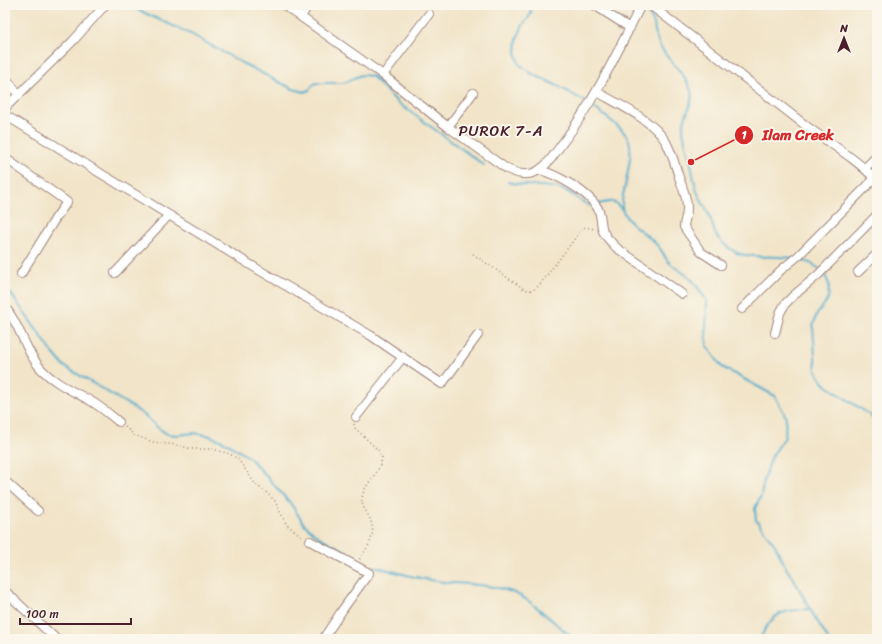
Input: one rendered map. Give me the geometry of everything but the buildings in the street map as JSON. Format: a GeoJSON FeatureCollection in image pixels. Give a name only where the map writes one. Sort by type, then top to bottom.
{"type":"FeatureCollection","features":[{"type":"Feature","properties":{"kind":"street"},"geometry":{"type":"LineString","coordinates":[[5,108],[72,41],[104,5]]}},
{"type":"Feature","properties":{"kind":"street"},"geometry":{"type":"LineString","coordinates":[[284,5],[383,75],[448,127],[507,169],[517,174],[524,175],[540,170],[577,125],[597,92],[641,5]]}},
{"type":"Feature","properties":{"kind":"street"},"geometry":{"type":"LineString","coordinates":[[301,17],[308,5]]}},
{"type":"Feature","properties":{"kind":"street"},"geometry":{"type":"LineString","coordinates":[[594,5],[630,28]]}},
{"type":"Feature","properties":{"kind":"street"},"geometry":{"type":"LineString","coordinates":[[650,5],[810,129],[846,153],[865,168],[876,180],[742,309]]}},
{"type":"Feature","properties":{"kind":"street"},"geometry":{"type":"LineString","coordinates":[[383,75],[429,14]]}},
{"type":"Feature","properties":{"kind":"street"},"geometry":{"type":"LineString","coordinates":[[5,78],[19,95]]}},
{"type":"Feature","properties":{"kind":"street"},"geometry":{"type":"LineString","coordinates":[[597,92],[632,112],[646,122],[658,131],[666,142],[686,198],[687,208],[684,227],[701,252],[721,265]]}},
{"type":"Feature","properties":{"kind":"street"},"geometry":{"type":"LineString","coordinates":[[448,127],[473,93]]}},
{"type":"Feature","properties":{"kind":"street"},"geometry":{"type":"LineString","coordinates":[[5,115],[370,335],[442,384],[478,335]]}},
{"type":"Feature","properties":{"kind":"street"},"geometry":{"type":"LineString","coordinates":[[865,168],[877,156]]}},
{"type":"Feature","properties":{"kind":"street"},"geometry":{"type":"LineString","coordinates":[[5,158],[68,202],[55,219],[21,274]]}},
{"type":"Feature","properties":{"kind":"street"},"geometry":{"type":"LineString","coordinates":[[540,170],[561,178],[590,199],[597,207],[601,215],[604,231],[608,239],[617,248],[682,294]]}},
{"type":"Feature","properties":{"kind":"street"},"geometry":{"type":"LineString","coordinates":[[116,273],[169,215]]}},
{"type":"Feature","properties":{"kind":"street"},"geometry":{"type":"LineString","coordinates":[[775,333],[780,313],[786,304],[793,296],[818,275],[877,215]]}},
{"type":"Feature","properties":{"kind":"street"},"geometry":{"type":"LineString","coordinates":[[858,272],[877,254]]}},
{"type":"Feature","properties":{"kind":"street"},"geometry":{"type":"LineString","coordinates":[[5,307],[16,322],[34,361],[42,370],[67,389],[102,408],[119,422]]}},
{"type":"Feature","properties":{"kind":"street"},"geometry":{"type":"LineString","coordinates":[[356,417],[403,357]]}},
{"type":"Feature","properties":{"kind":"street"},"geometry":{"type":"LineString","coordinates":[[5,481],[38,511]]}},
{"type":"Feature","properties":{"kind":"street"},"geometry":{"type":"LineString","coordinates":[[310,541],[369,573],[342,609],[323,639]]}},
{"type":"Feature","properties":{"kind":"street"},"geometry":{"type":"LineString","coordinates":[[5,591],[56,639]]}},
{"type":"Feature","properties":{"kind":"path"},"geometry":{"type":"LineString","coordinates":[[473,254],[524,288],[531,290],[537,288],[583,228],[604,231]]}},
{"type":"Feature","properties":{"kind":"path"},"geometry":{"type":"LineString","coordinates":[[354,565],[370,544],[373,535],[371,521],[362,500],[366,487],[379,468],[382,457],[378,450],[355,428],[354,420],[356,417]]}},
{"type":"Feature","properties":{"kind":"path"},"geometry":{"type":"LineString","coordinates":[[119,422],[134,435],[142,439],[192,449],[212,449],[230,454],[238,459],[256,486],[266,492],[275,501],[287,525],[310,541]]}},
{"type":"Feature","properties":{"kind":"waterway"},"geometry":{"type":"LineString","coordinates":[[127,5],[191,34],[242,63],[293,89],[305,92],[316,83],[344,83],[361,75],[372,76],[398,103],[484,165]]}},
{"type":"Feature","properties":{"kind":"waterway"},"geometry":{"type":"LineString","coordinates":[[530,5],[531,14],[523,25],[517,39],[516,52],[519,64],[532,74],[556,85],[586,102]]}},
{"type":"Feature","properties":{"kind":"waterway"},"geometry":{"type":"LineString","coordinates":[[643,9],[652,18],[657,40],[663,52],[685,78],[691,91],[691,101],[683,124],[684,138],[696,188],[710,217],[716,235],[728,247],[742,255],[791,258]]}},
{"type":"Feature","properties":{"kind":"waterway"},"geometry":{"type":"LineString","coordinates":[[593,107],[617,126],[628,140],[630,157],[622,202],[622,208],[625,216],[633,225],[657,245],[669,263],[691,279],[707,301],[707,346],[722,367],[775,396],[786,417],[785,437],[772,456],[764,479],[761,496],[755,508],[756,520],[775,545],[786,568],[828,639]]}},
{"type":"Feature","properties":{"kind":"waterway"},"geometry":{"type":"LineString","coordinates":[[508,182],[523,185],[552,187],[566,191],[585,204],[593,206]]}},
{"type":"Feature","properties":{"kind":"waterway"},"geometry":{"type":"LineString","coordinates":[[599,204],[614,202],[622,210]]}},
{"type":"Feature","properties":{"kind":"waterway"},"geometry":{"type":"LineString","coordinates":[[799,259],[820,269]]}},
{"type":"Feature","properties":{"kind":"waterway"},"geometry":{"type":"LineString","coordinates":[[824,273],[829,284],[828,299],[816,316],[813,327],[816,370],[820,378],[827,386],[870,415],[877,423]]}},
{"type":"Feature","properties":{"kind":"waterway"},"geometry":{"type":"LineString","coordinates":[[5,289],[11,294],[64,366],[134,408],[167,434],[178,435],[193,433],[207,435],[223,441],[250,458],[291,504],[304,524],[319,537],[347,552]]}},
{"type":"Feature","properties":{"kind":"waterway"},"geometry":{"type":"LineString","coordinates":[[374,566],[428,580],[494,587],[512,592],[521,596],[576,639]]}},
{"type":"Feature","properties":{"kind":"waterway"},"geometry":{"type":"LineString","coordinates":[[760,639],[769,623],[779,614],[792,610],[810,609]]}},
{"type":"Feature","properties":{"kind":"place","name":"Ilam Creek"},"geometry":{"type":"Point","coordinates":[691,162]}},
{"type":"Feature","properties":{"kind":"district","name":"PUROK 7-A"},"geometry":{"type":"Point","coordinates":[501,131]}}]}
